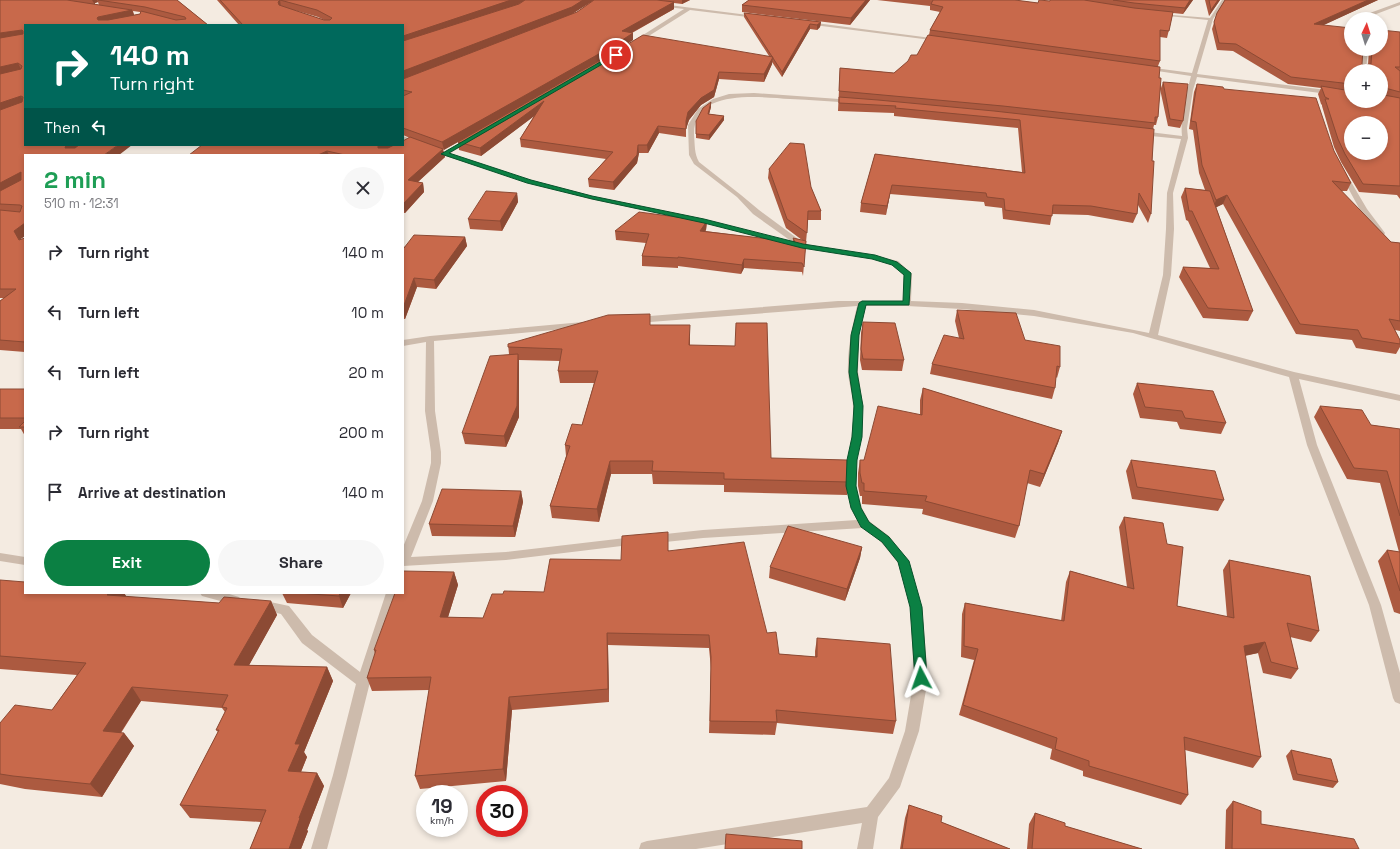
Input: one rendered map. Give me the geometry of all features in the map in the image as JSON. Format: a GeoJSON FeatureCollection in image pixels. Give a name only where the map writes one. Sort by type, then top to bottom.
{"type":"FeatureCollection","features":[{"type":"Feature","properties":{"kind":"street"},"geometry":{"type":"LineString","coordinates":[[1153,336],[1166,275],[1170,229],[1170,193],[1184,138],[1184,128],[1193,76],[1211,19],[1224,0]]}},
{"type":"Feature","properties":{"kind":"street"},"geometry":{"type":"LineString","coordinates":[[1377,12],[1400,3]]}},
{"type":"Feature","properties":{"kind":"street"},"geometry":{"type":"LineString","coordinates":[[657,4],[764,18]]}},
{"type":"Feature","properties":{"kind":"street"},"geometry":{"type":"LineString","coordinates":[[629,46],[688,9]]}},
{"type":"Feature","properties":{"kind":"street"},"geometry":{"type":"LineString","coordinates":[[1155,14],[1211,19]]}},
{"type":"Feature","properties":{"kind":"street"},"geometry":{"type":"LineString","coordinates":[[802,22],[942,41]]}},
{"type":"Feature","properties":{"kind":"street"},"geometry":{"type":"LineString","coordinates":[[1139,68],[1344,94]]}},
{"type":"Feature","properties":{"kind":"street"},"geometry":{"type":"LineString","coordinates":[[1313,91],[1315,98]]}},
{"type":"Feature","properties":{"kind":"street"},"geometry":{"type":"LineString","coordinates":[[802,246],[756,212],[739,196],[696,163],[692,154],[691,124],[700,110],[715,100],[729,96],[754,95],[855,102]]}},
{"type":"Feature","properties":{"kind":"street"},"geometry":{"type":"LineString","coordinates":[[1131,132],[1184,138]]}},
{"type":"Feature","properties":{"kind":"street"},"geometry":{"type":"LineString","coordinates":[[444,154],[478,135]]}},
{"type":"Feature","properties":{"kind":"street"},"geometry":{"type":"LineString","coordinates":[[406,142],[529,182],[592,198],[704,221],[802,246],[872,257],[895,263],[908,274],[907,303]]}},
{"type":"Feature","properties":{"kind":"street"},"geometry":{"type":"LineString","coordinates":[[1340,168],[1364,210],[1382,233]]}},
{"type":"Feature","properties":{"kind":"street"},"geometry":{"type":"LineString","coordinates":[[862,303],[855,335],[853,372],[858,406],[857,437],[852,460],[851,486],[856,508],[865,524],[885,539],[903,561],[916,607],[921,678],[912,732],[895,782],[871,814],[865,849]]}},
{"type":"Feature","properties":{"kind":"street"},"geometry":{"type":"LineString","coordinates":[[628,320],[707,313],[862,303],[907,303],[962,306],[1034,313],[1134,331],[1293,374],[1400,398]]}},
{"type":"Feature","properties":{"kind":"street"},"geometry":{"type":"LineString","coordinates":[[404,343],[588,324]]}},
{"type":"Feature","properties":{"kind":"street"},"geometry":{"type":"LineString","coordinates":[[404,559],[420,520],[433,479],[436,463],[437,448],[431,423],[430,339]]}},
{"type":"Feature","properties":{"kind":"street"},"geometry":{"type":"LineString","coordinates":[[1293,374],[1312,445],[1375,605],[1400,698]]}},
{"type":"Feature","properties":{"kind":"street"},"geometry":{"type":"LineString","coordinates":[[404,561],[506,556],[703,534],[865,524]]}},
{"type":"Feature","properties":{"kind":"street"},"geometry":{"type":"LineString","coordinates":[[1,557],[24,561]]}},
{"type":"Feature","properties":{"kind":"street"},"geometry":{"type":"LineString","coordinates":[[211,594],[285,610],[307,639],[363,682]]}},
{"type":"Feature","properties":{"kind":"street"},"geometry":{"type":"LineString","coordinates":[[319,849],[340,775],[363,682],[392,594]]}},
{"type":"Feature","properties":{"kind":"street"},"geometry":{"type":"LineString","coordinates":[[647,849],[871,814]]}},
{"type":"Feature","properties":{"kind":"building"},"geometry":{"type":"Polygon","coordinates":[[[0,0],[67,0],[132,10],[98,17],[98,20],[108,20],[140,14],[141,11],[176,20],[186,19],[185,17],[145,7],[98,0],[177,0],[207,24],[24,24],[24,146],[66,146],[65,148],[75,148],[78,146],[117,146],[105,154],[24,154],[24,224],[14,231],[19,240],[24,238],[24,342],[0,340],[0,301],[16,289],[0,289],[0,210],[20,212],[22,206],[0,204],[0,191],[21,180],[21,172],[0,183],[0,110],[22,102],[23,97],[21,96],[0,103],[0,74],[21,69],[22,66],[18,63],[0,67],[0,38],[23,34],[23,31],[0,33],[0,0]]]}},
{"type":"Feature","properties":{"kind":"building"},"geometry":{"type":"Polygon","coordinates":[[[220,0],[280,0],[511,0],[404,36],[404,24],[242,24],[220,0]],[[280,0],[278,2],[279,5],[324,20],[330,20],[332,18],[317,10],[280,0]]]}},
{"type":"Feature","properties":{"kind":"building"},"geometry":{"type":"Polygon","coordinates":[[[525,0],[583,0],[572,7],[404,71],[404,41],[519,4],[525,0]]]}},
{"type":"Feature","properties":{"kind":"building"},"geometry":{"type":"Polygon","coordinates":[[[594,0],[657,0],[674,2],[622,31],[633,33],[613,46],[442,142],[404,128],[404,96],[412,92],[404,90],[404,79],[577,12],[594,0]]]}},
{"type":"Feature","properties":{"kind":"building"},"geometry":{"type":"Polygon","coordinates":[[[749,0],[866,0],[851,18],[742,5],[749,0]]]}},
{"type":"Feature","properties":{"kind":"building"},"geometry":{"type":"Polygon","coordinates":[[[933,0],[1015,0],[1038,3],[1039,0],[1084,0],[1134,8],[1173,12],[1169,31],[1160,30],[1160,61],[930,30],[943,7],[931,4],[933,0]]]}},
{"type":"Feature","properties":{"kind":"building"},"geometry":{"type":"Polygon","coordinates":[[[1113,0],[1190,0],[1185,8],[1113,0]]]}},
{"type":"Feature","properties":{"kind":"building"},"geometry":{"type":"Polygon","coordinates":[[[1209,0],[1218,0],[1211,10],[1209,0]]]}},
{"type":"Feature","properties":{"kind":"building"},"geometry":{"type":"Polygon","coordinates":[[[1225,0],[1368,0],[1314,24],[1344,27],[1344,56],[1363,56],[1362,64],[1344,64],[1344,83],[1291,77],[1236,44],[1219,43],[1214,22],[1217,13],[1225,0]]]}},
{"type":"Feature","properties":{"kind":"building"},"geometry":{"type":"Polygon","coordinates":[[[744,13],[821,22],[817,25],[810,24],[782,72],[744,13]]]}},
{"type":"Feature","properties":{"kind":"building"},"geometry":{"type":"Polygon","coordinates":[[[1388,31],[1400,32],[1400,67],[1395,67],[1400,71],[1400,92],[1388,89],[1388,64],[1371,64],[1372,56],[1388,56],[1388,31]]]}},
{"type":"Feature","properties":{"kind":"building"},"geometry":{"type":"Polygon","coordinates":[[[643,35],[773,57],[764,74],[719,72],[714,90],[701,98],[688,112],[686,129],[658,126],[647,145],[638,145],[637,155],[613,182],[588,179],[613,152],[520,139],[544,101],[480,148],[458,142],[618,50],[643,35]]]}},
{"type":"Feature","properties":{"kind":"building"},"geometry":{"type":"Polygon","coordinates":[[[928,35],[1160,67],[1159,78],[1161,78],[1158,117],[1155,117],[1155,123],[1003,106],[839,91],[840,68],[894,73],[908,61],[911,55],[917,55],[928,35]]]}},
{"type":"Feature","properties":{"kind":"building"},"geometry":{"type":"Polygon","coordinates":[[[1163,82],[1188,84],[1183,121],[1170,119],[1163,82]]]}},
{"type":"Feature","properties":{"kind":"building"},"geometry":{"type":"Polygon","coordinates":[[[1197,84],[1223,87],[1224,89],[1316,98],[1334,151],[1351,183],[1332,181],[1391,242],[1400,243],[1400,321],[1389,319],[1400,340],[1400,344],[1362,338],[1358,330],[1300,324],[1227,195],[1216,200],[1202,165],[1196,122],[1191,121],[1197,84]]]}},
{"type":"Feature","properties":{"kind":"building"},"geometry":{"type":"Polygon","coordinates":[[[1321,86],[1344,90],[1344,108],[1388,108],[1388,96],[1400,98],[1400,186],[1363,184],[1349,160],[1388,160],[1388,116],[1344,116],[1344,152],[1338,139],[1325,99],[1329,99],[1325,97],[1321,86]]]}},
{"type":"Feature","properties":{"kind":"building"},"geometry":{"type":"Polygon","coordinates":[[[839,97],[994,111],[1154,129],[1151,214],[1139,193],[1137,214],[1091,206],[1053,205],[1052,216],[1005,210],[1004,199],[987,197],[986,193],[892,185],[887,206],[861,203],[875,154],[1025,173],[1020,120],[895,108],[896,106],[839,103],[839,97]]]}},
{"type":"Feature","properties":{"kind":"building"},"geometry":{"type":"Polygon","coordinates":[[[711,102],[708,114],[724,116],[709,135],[696,134],[696,121],[703,108],[711,102]]]}},
{"type":"Feature","properties":{"kind":"building"},"geometry":{"type":"Polygon","coordinates":[[[410,137],[443,149],[408,180],[423,183],[404,203],[404,154],[340,154],[327,151],[320,154],[190,154],[201,146],[378,146],[378,148],[388,148],[392,146],[404,146],[404,140],[410,137]]]}},
{"type":"Feature","properties":{"kind":"building"},"geometry":{"type":"Polygon","coordinates":[[[790,143],[804,144],[811,187],[821,211],[808,211],[807,233],[787,219],[769,169],[790,143]]]}},
{"type":"Feature","properties":{"kind":"building"},"geometry":{"type":"Polygon","coordinates":[[[1185,188],[1210,191],[1253,311],[1208,308],[1183,267],[1219,269],[1192,211],[1189,211],[1185,188]]]}},
{"type":"Feature","properties":{"kind":"building"},"geometry":{"type":"Polygon","coordinates":[[[486,191],[517,193],[500,221],[468,219],[486,191]]]}},
{"type":"Feature","properties":{"kind":"building"},"geometry":{"type":"Polygon","coordinates":[[[639,212],[707,221],[700,231],[795,242],[793,238],[806,241],[804,267],[802,263],[744,259],[742,265],[678,257],[642,256],[649,234],[615,231],[639,212]]]}},
{"type":"Feature","properties":{"kind":"building"},"geometry":{"type":"Polygon","coordinates":[[[414,235],[465,237],[434,280],[414,278],[404,305],[404,248],[414,235]]]}},
{"type":"Feature","properties":{"kind":"building"},"geometry":{"type":"Polygon","coordinates":[[[957,310],[1016,313],[1025,340],[1060,346],[1060,367],[1057,366],[1055,388],[932,364],[944,335],[964,339],[957,310]]]}},
{"type":"Feature","properties":{"kind":"building"},"geometry":{"type":"Polygon","coordinates":[[[650,314],[650,325],[690,325],[689,345],[735,346],[736,323],[767,323],[771,458],[847,460],[849,482],[724,479],[724,473],[652,471],[653,461],[610,461],[597,509],[550,506],[570,446],[565,445],[572,424],[582,425],[598,371],[558,371],[562,349],[508,347],[508,344],[608,315],[650,314]]]}},
{"type":"Feature","properties":{"kind":"building"},"geometry":{"type":"Polygon","coordinates":[[[863,322],[895,323],[904,360],[863,359],[861,349],[863,322]]]}},
{"type":"Feature","properties":{"kind":"building"},"geometry":{"type":"Polygon","coordinates":[[[518,354],[517,406],[504,436],[462,433],[490,356],[518,354]]]}},
{"type":"Feature","properties":{"kind":"building"},"geometry":{"type":"Polygon","coordinates":[[[1137,383],[1213,391],[1226,423],[1185,418],[1182,411],[1145,407],[1137,383]]]}},
{"type":"Feature","properties":{"kind":"building"},"geometry":{"type":"Polygon","coordinates":[[[923,388],[1062,431],[1044,474],[1030,470],[1019,526],[925,501],[927,496],[864,491],[864,483],[862,483],[860,473],[860,460],[864,460],[878,406],[922,415],[923,388]]]}},
{"type":"Feature","properties":{"kind":"building"},"geometry":{"type":"Polygon","coordinates":[[[0,389],[24,389],[24,418],[0,418],[0,389]]]}},
{"type":"Feature","properties":{"kind":"building"},"geometry":{"type":"Polygon","coordinates":[[[1320,406],[1362,410],[1371,425],[1400,429],[1400,516],[1387,471],[1354,468],[1320,406]]]}},
{"type":"Feature","properties":{"kind":"building"},"geometry":{"type":"Polygon","coordinates":[[[24,422],[24,427],[19,427],[24,422]]]}},
{"type":"Feature","properties":{"kind":"building"},"geometry":{"type":"Polygon","coordinates":[[[1131,460],[1215,471],[1224,500],[1137,487],[1131,460]]]}},
{"type":"Feature","properties":{"kind":"building"},"geometry":{"type":"Polygon","coordinates":[[[442,489],[521,491],[513,526],[429,524],[442,489]]]}},
{"type":"Feature","properties":{"kind":"building"},"geometry":{"type":"Polygon","coordinates":[[[1124,517],[1163,523],[1167,544],[1183,547],[1177,606],[1234,618],[1229,560],[1310,576],[1319,631],[1287,623],[1298,669],[1271,662],[1265,642],[1244,646],[1261,757],[1184,737],[1188,795],[1089,766],[1089,761],[1055,749],[1057,738],[963,705],[978,649],[964,646],[965,603],[1064,621],[1070,571],[1134,589],[1124,517]]]}},
{"type":"Feature","properties":{"kind":"building"},"geometry":{"type":"Polygon","coordinates":[[[788,526],[862,547],[847,589],[770,567],[788,526]]]}},
{"type":"Feature","properties":{"kind":"building"},"geometry":{"type":"Polygon","coordinates":[[[668,532],[668,551],[744,542],[767,633],[776,632],[779,654],[817,657],[817,638],[890,644],[896,721],[776,710],[777,722],[710,721],[711,657],[709,635],[607,633],[608,689],[509,697],[503,769],[415,776],[431,677],[367,678],[376,650],[374,650],[395,594],[404,594],[404,571],[454,572],[440,617],[483,618],[492,594],[503,594],[504,591],[544,592],[550,559],[621,560],[622,536],[668,532]]]}},
{"type":"Feature","properties":{"kind":"building"},"geometry":{"type":"Polygon","coordinates":[[[1387,550],[1400,552],[1400,591],[1387,550]]]}},
{"type":"Feature","properties":{"kind":"building"},"geometry":{"type":"Polygon","coordinates":[[[0,580],[24,582],[24,594],[108,594],[107,595],[219,603],[224,597],[271,601],[234,665],[327,667],[295,744],[300,744],[288,771],[317,773],[299,818],[289,849],[250,849],[266,810],[180,805],[219,730],[216,730],[227,708],[222,707],[228,695],[132,687],[103,731],[124,733],[90,784],[0,774],[0,723],[15,705],[52,710],[86,663],[0,656],[0,580]]]}},
{"type":"Feature","properties":{"kind":"building"},"geometry":{"type":"Polygon","coordinates":[[[312,594],[340,594],[339,596],[312,594]]]}},
{"type":"Feature","properties":{"kind":"building"},"geometry":{"type":"Polygon","coordinates":[[[1291,750],[1331,759],[1338,782],[1297,774],[1291,750]]]}},
{"type":"Feature","properties":{"kind":"building"},"geometry":{"type":"Polygon","coordinates":[[[1233,801],[1261,811],[1261,824],[1354,839],[1359,849],[1232,849],[1233,801]]]}},
{"type":"Feature","properties":{"kind":"building"},"geometry":{"type":"Polygon","coordinates":[[[909,805],[942,816],[941,822],[1010,849],[902,849],[909,805]]]}},
{"type":"Feature","properties":{"kind":"building"},"geometry":{"type":"Polygon","coordinates":[[[1035,813],[1065,823],[1065,826],[1142,849],[1032,849],[1035,813]]]}},
{"type":"Feature","properties":{"kind":"building"},"geometry":{"type":"Polygon","coordinates":[[[726,834],[802,841],[802,849],[725,849],[726,834]]]}},
{"type":"Feature","properties":{"kind":"route"},"geometry":{"type":"LineString","coordinates":[[616,55],[555,88],[505,120],[444,154],[529,182],[592,198],[704,221],[802,246],[872,257],[895,263],[908,274],[907,303],[862,303],[855,335],[853,372],[858,406],[857,437],[852,460],[851,486],[856,508],[865,524],[885,539],[903,561],[916,607],[921,678]]}}]}
